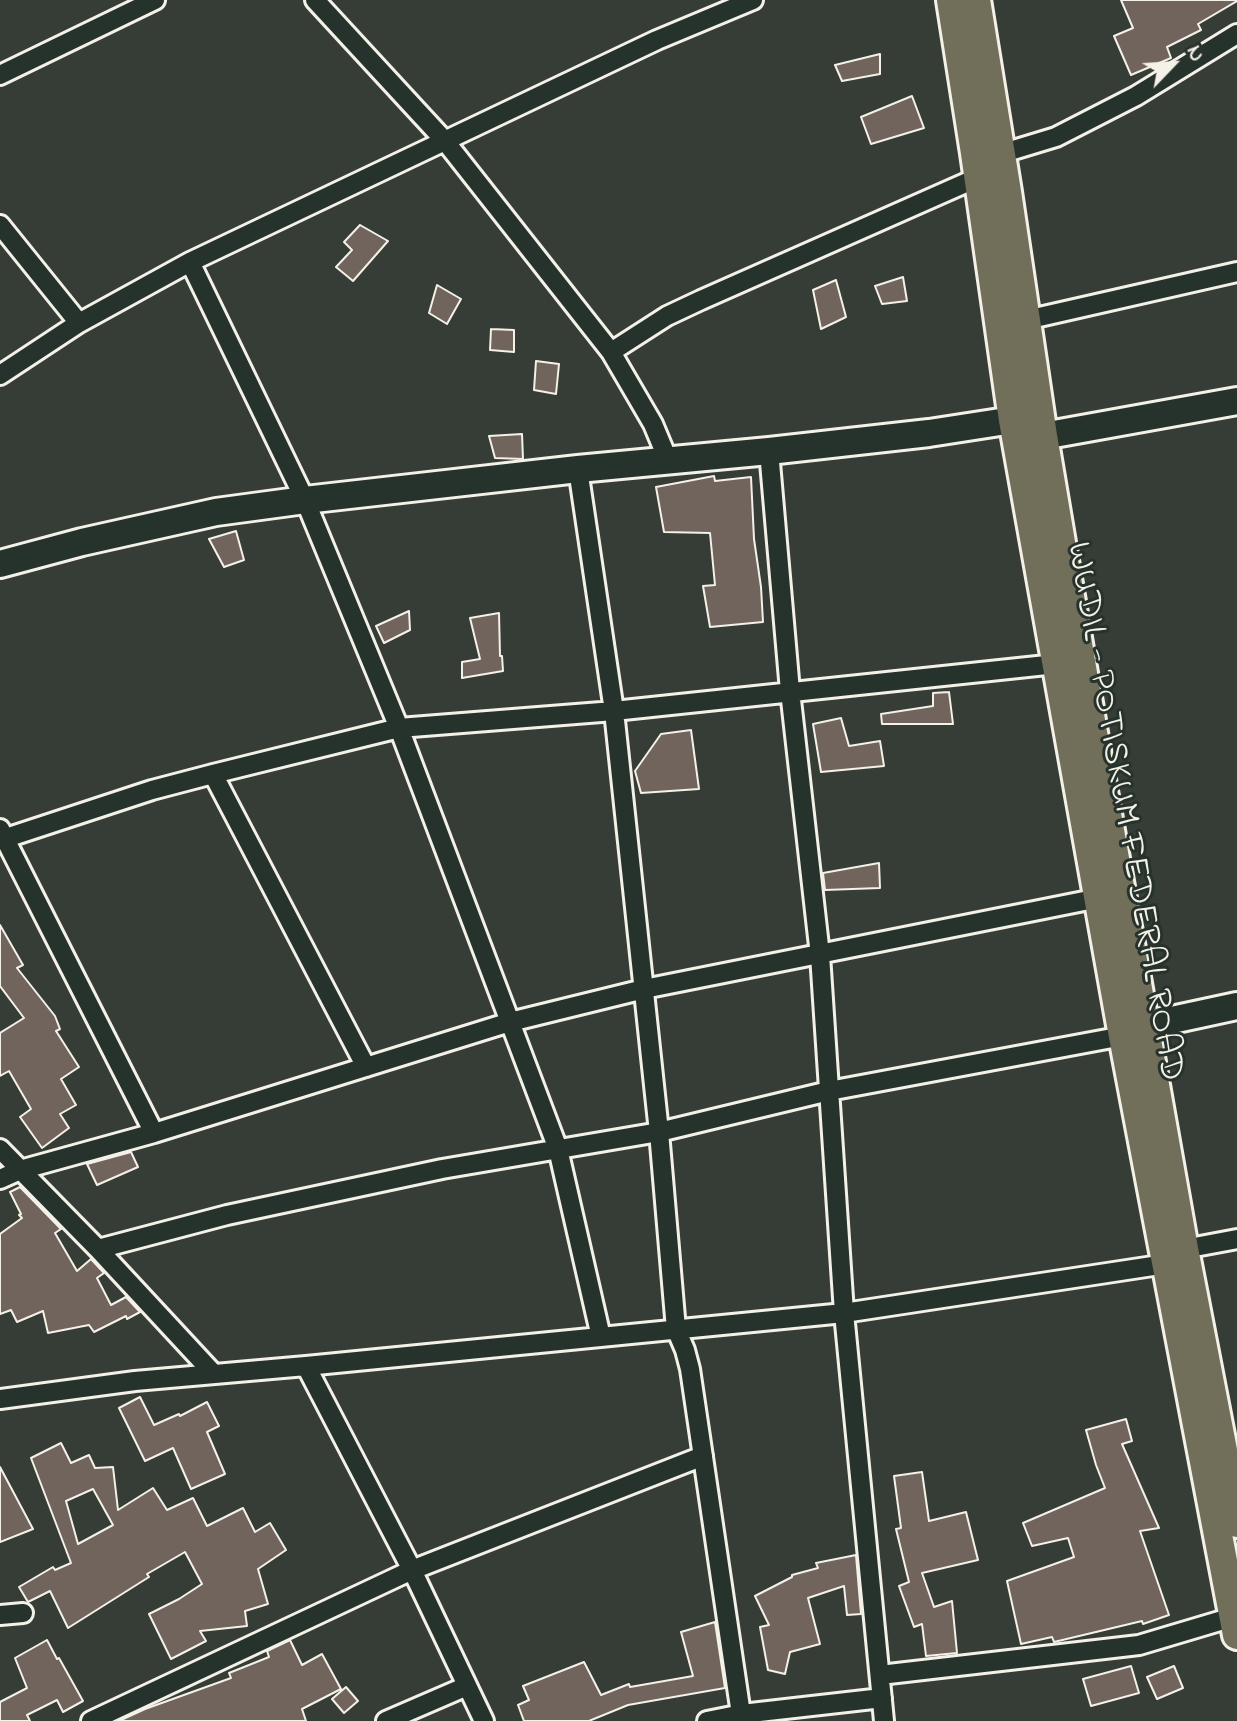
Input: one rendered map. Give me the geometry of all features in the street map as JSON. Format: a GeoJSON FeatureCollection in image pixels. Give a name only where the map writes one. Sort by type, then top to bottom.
{"type":"FeatureCollection","features":[{"type":"Feature","properties":{"kind":"main road","name":"WUDIL - POTISKUM FEDERAL ROAD"},"geometry":{"type":"LineString","coordinates":[[951,0],[1013,420],[1056,664],[1099,898],[1134,1031]]}},
{"type":"Feature","properties":{"kind":"main road","name":"WUDIL - POTISKUM FEDERAL ROAD"},"geometry":{"type":"LineString","coordinates":[[976,0],[1134,1031],[1175,1256],[1235,1626]]}},
{"type":"Feature","properties":{"kind":"main road","name":"WUDIL - POTISKUM FEDERAL ROAD"},"geometry":{"type":"LineString","coordinates":[[1175,1256],[1237,1523]]}},
{"type":"Feature","properties":{"kind":"street"},"geometry":{"type":"LineString","coordinates":[[0,75],[155,0]]}},
{"type":"Feature","properties":{"kind":"street"},"geometry":{"type":"LineString","coordinates":[[315,0],[445,141],[611,352],[653,424],[668,460]]}},
{"type":"Feature","properties":{"kind":"street"},"geometry":{"type":"LineString","coordinates":[[0,375],[79,323],[190,262],[657,40],[753,0]]}},
{"type":"Feature","properties":{"kind":"street"},"geometry":{"type":"LineString","coordinates":[[1000,154],[1056,137],[1136,96],[1237,34]]}},
{"type":"Feature","properties":{"kind":"street"},"geometry":{"type":"LineString","coordinates":[[611,352],[667,316],[979,177]]}},
{"type":"Feature","properties":{"kind":"street"},"geometry":{"type":"LineString","coordinates":[[0,225],[79,323]]}},
{"type":"Feature","properties":{"kind":"street"},"geometry":{"type":"LineString","coordinates":[[190,262],[305,500],[399,728],[558,1149],[601,1337]]}},
{"type":"Feature","properties":{"kind":"street"},"geometry":{"type":"LineString","coordinates":[[1026,320],[1237,272]]}},
{"type":"Feature","properties":{"kind":"street"},"geometry":{"type":"LineString","coordinates":[[0,564],[216,512],[305,500],[929,433],[1013,420],[1043,436],[1237,401]]}},
{"type":"Feature","properties":{"kind":"street"},"geometry":{"type":"LineString","coordinates":[[769,451],[790,691],[820,955],[844,1313],[884,1721]]}},
{"type":"Feature","properties":{"kind":"street"},"geometry":{"type":"LineString","coordinates":[[578,469],[614,711],[659,1132],[676,1329],[690,1369],[742,1717]]}},
{"type":"Feature","properties":{"kind":"street"},"geometry":{"type":"LineString","coordinates":[[154,1133],[2,836],[213,774],[399,728],[614,711],[1056,664]]}},
{"type":"Feature","properties":{"kind":"street"},"geometry":{"type":"LineString","coordinates":[[213,774],[366,1067]]}},
{"type":"Feature","properties":{"kind":"street"},"geometry":{"type":"LineString","coordinates":[[0,1179],[20,1170],[154,1133],[510,1022],[644,989],[1099,898]]}},
{"type":"Feature","properties":{"kind":"street"},"geometry":{"type":"LineString","coordinates":[[98,1249],[227,1215],[320,1195],[442,1169],[659,1132],[829,1091],[1134,1031],[1237,1006]]}},
{"type":"Feature","properties":{"kind":"street"},"geometry":{"type":"LineString","coordinates":[[0,1149],[213,1373]]}},
{"type":"Feature","properties":{"kind":"street"},"geometry":{"type":"LineString","coordinates":[[0,1399],[213,1373],[844,1313],[1175,1256],[1237,1239]]}},
{"type":"Feature","properties":{"kind":"street"},"geometry":{"type":"LineString","coordinates":[[306,1366],[412,1570],[484,1721]]}},
{"type":"Feature","properties":{"kind":"street"},"geometry":{"type":"LineString","coordinates":[[91,1721],[412,1570],[703,1456]]}},
{"type":"Feature","properties":{"kind":"street"},"geometry":{"type":"LineString","coordinates":[[0,1615],[23,1613]]}},
{"type":"Feature","properties":{"kind":"street"},"geometry":{"type":"LineString","coordinates":[[880,1675],[1139,1645],[1235,1626]]}},
{"type":"Feature","properties":{"kind":"street"},"geometry":{"type":"LineString","coordinates":[[386,1721],[467,1686]]}},
{"type":"Feature","properties":{"kind":"street"},"geometry":{"type":"LineString","coordinates":[[707,1721],[882,1698]]}},
{"type":"Feature","properties":{"kind":"building"},"geometry":{"type":"Polygon","coordinates":[[[1121,0],[1237,1],[1198,24],[1201,30],[1167,47],[1171,58],[1131,75],[1114,36],[1133,28],[1121,0]]]}},
{"type":"Feature","properties":{"kind":"building"},"geometry":{"type":"Polygon","coordinates":[[[880,54],[880,74],[842,81],[835,65],[880,54]]]}},
{"type":"Feature","properties":{"kind":"building"},"geometry":{"type":"Polygon","coordinates":[[[912,96],[924,128],[871,144],[861,117],[912,96]]]}},
{"type":"Feature","properties":{"kind":"building"},"geometry":{"type":"Polygon","coordinates":[[[360,225],[388,241],[353,281],[336,267],[352,250],[344,242],[360,225]]]}},
{"type":"Feature","properties":{"kind":"building"},"geometry":{"type":"Polygon","coordinates":[[[903,277],[907,301],[882,304],[875,286],[903,277]]]}},
{"type":"Feature","properties":{"kind":"building"},"geometry":{"type":"Polygon","coordinates":[[[836,280],[846,317],[821,329],[813,290],[836,280]]]}},
{"type":"Feature","properties":{"kind":"building"},"geometry":{"type":"Polygon","coordinates":[[[437,285],[461,299],[447,324],[429,313],[437,285]]]}},
{"type":"Feature","properties":{"kind":"building"},"geometry":{"type":"Polygon","coordinates":[[[491,329],[514,330],[514,352],[490,350],[491,329]]]}},
{"type":"Feature","properties":{"kind":"building"},"geometry":{"type":"Polygon","coordinates":[[[536,361],[559,364],[556,394],[534,390],[536,361]]]}},
{"type":"Feature","properties":{"kind":"building"},"geometry":{"type":"Polygon","coordinates":[[[522,434],[523,459],[495,458],[489,436],[522,434]]]}},
{"type":"Feature","properties":{"kind":"building"},"geometry":{"type":"Polygon","coordinates":[[[714,476],[715,481],[751,477],[763,622],[710,627],[703,586],[715,585],[710,533],[664,532],[656,487],[714,476]]]}},
{"type":"Feature","properties":{"kind":"building"},"geometry":{"type":"Polygon","coordinates":[[[236,531],[244,560],[224,567],[209,539],[236,531]]]}},
{"type":"Feature","properties":{"kind":"building"},"geometry":{"type":"Polygon","coordinates":[[[409,611],[410,630],[384,643],[376,626],[409,611]]]}},
{"type":"Feature","properties":{"kind":"building"},"geometry":{"type":"Polygon","coordinates":[[[499,613],[503,671],[462,678],[462,662],[480,659],[470,618],[499,613]]]}},
{"type":"Feature","properties":{"kind":"building"},"geometry":{"type":"Polygon","coordinates":[[[949,692],[953,724],[882,724],[881,714],[933,706],[933,693],[949,692]]]}},
{"type":"Feature","properties":{"kind":"building"},"geometry":{"type":"Polygon","coordinates":[[[841,718],[849,746],[880,741],[884,766],[821,772],[813,724],[841,718]]]}},
{"type":"Feature","properties":{"kind":"building"},"geometry":{"type":"Polygon","coordinates":[[[691,730],[699,789],[641,793],[635,771],[661,734],[691,730]]]}},
{"type":"Feature","properties":{"kind":"building"},"geometry":{"type":"Polygon","coordinates":[[[879,863],[880,888],[825,890],[823,873],[879,863]]]}},
{"type":"Feature","properties":{"kind":"building"},"geometry":{"type":"Polygon","coordinates":[[[0,925],[23,965],[17,968],[55,1016],[60,1029],[56,1031],[79,1067],[61,1079],[76,1105],[60,1114],[69,1128],[42,1148],[20,1117],[31,1109],[9,1071],[0,1076],[0,1033],[24,1018],[0,986],[0,925]]]}},
{"type":"Feature","properties":{"kind":"building"},"geometry":{"type":"Polygon","coordinates":[[[131,1152],[138,1167],[97,1185],[87,1164],[131,1152]]]}},
{"type":"Feature","properties":{"kind":"building"},"geometry":{"type":"Polygon","coordinates":[[[20,1187],[61,1229],[55,1233],[77,1271],[91,1259],[104,1273],[97,1278],[111,1305],[126,1297],[140,1312],[94,1332],[89,1325],[48,1333],[43,1311],[17,1322],[11,1310],[0,1314],[0,1234],[22,1218],[10,1192],[20,1187]]]}},
{"type":"Feature","properties":{"kind":"building"},"geometry":{"type":"Polygon","coordinates":[[[140,1397],[154,1425],[207,1402],[219,1426],[207,1432],[225,1474],[191,1489],[173,1448],[145,1461],[119,1408],[140,1397]]]}},
{"type":"Feature","properties":{"kind":"building"},"geometry":{"type":"Polygon","coordinates":[[[1126,1419],[1132,1441],[1122,1444],[1159,1528],[1140,1531],[1169,1615],[1143,1624],[1142,1621],[1054,1642],[1052,1637],[1021,1644],[1007,1581],[1074,1557],[1068,1538],[1032,1546],[1023,1523],[1105,1488],[1086,1430],[1126,1419]]]}},
{"type":"Feature","properties":{"kind":"building"},"geometry":{"type":"Polygon","coordinates":[[[61,1443],[71,1463],[89,1455],[95,1468],[113,1467],[118,1510],[153,1488],[167,1510],[193,1498],[207,1526],[243,1508],[255,1532],[270,1523],[286,1550],[258,1569],[268,1604],[245,1611],[247,1626],[200,1631],[206,1641],[171,1659],[149,1614],[202,1584],[185,1552],[68,1628],[50,1591],[28,1602],[19,1587],[53,1567],[55,1570],[71,1563],[31,1458],[61,1443]],[[93,1489],[66,1501],[78,1544],[113,1525],[93,1489]]]}},
{"type":"Feature","properties":{"kind":"building"},"geometry":{"type":"Polygon","coordinates":[[[0,1467],[33,1529],[0,1542],[0,1467]]]}},
{"type":"Feature","properties":{"kind":"building"},"geometry":{"type":"Polygon","coordinates":[[[922,1472],[929,1521],[966,1512],[978,1560],[922,1573],[934,1607],[952,1601],[957,1653],[926,1656],[922,1624],[914,1627],[899,1586],[909,1582],[896,1529],[901,1528],[894,1476],[922,1472]]]}},
{"type":"Feature","properties":{"kind":"building"},"geometry":{"type":"Polygon","coordinates":[[[856,1555],[861,1614],[847,1615],[844,1586],[808,1598],[820,1644],[790,1652],[785,1674],[768,1670],[760,1627],[769,1625],[755,1596],[792,1575],[818,1568],[816,1563],[856,1555]]]}},
{"type":"Feature","properties":{"kind":"building"},"geometry":{"type":"Polygon","coordinates":[[[715,1622],[725,1688],[628,1705],[589,1721],[524,1721],[518,1705],[529,1700],[523,1686],[584,1662],[601,1695],[629,1684],[630,1687],[693,1676],[681,1632],[715,1622]]]}},
{"type":"Feature","properties":{"kind":"building"},"geometry":{"type":"Polygon","coordinates":[[[47,1640],[83,1701],[63,1712],[57,1700],[27,1715],[30,1721],[0,1721],[0,1702],[27,1688],[15,1658],[47,1640]]]}},
{"type":"Feature","properties":{"kind":"building"},"geometry":{"type":"Polygon","coordinates":[[[290,1640],[302,1665],[322,1654],[341,1689],[302,1709],[306,1721],[119,1721],[231,1678],[229,1673],[269,1657],[267,1651],[290,1640]]]}},
{"type":"Feature","properties":{"kind":"building"},"geometry":{"type":"Polygon","coordinates":[[[1131,1666],[1139,1693],[1091,1706],[1083,1679],[1131,1666]]]}},
{"type":"Feature","properties":{"kind":"building"},"geometry":{"type":"Polygon","coordinates":[[[1174,1666],[1183,1688],[1157,1699],[1147,1677],[1174,1666]]]}},
{"type":"Feature","properties":{"kind":"building"},"geometry":{"type":"Polygon","coordinates":[[[346,1687],[358,1701],[344,1713],[332,1699],[346,1687]]]}}]}
